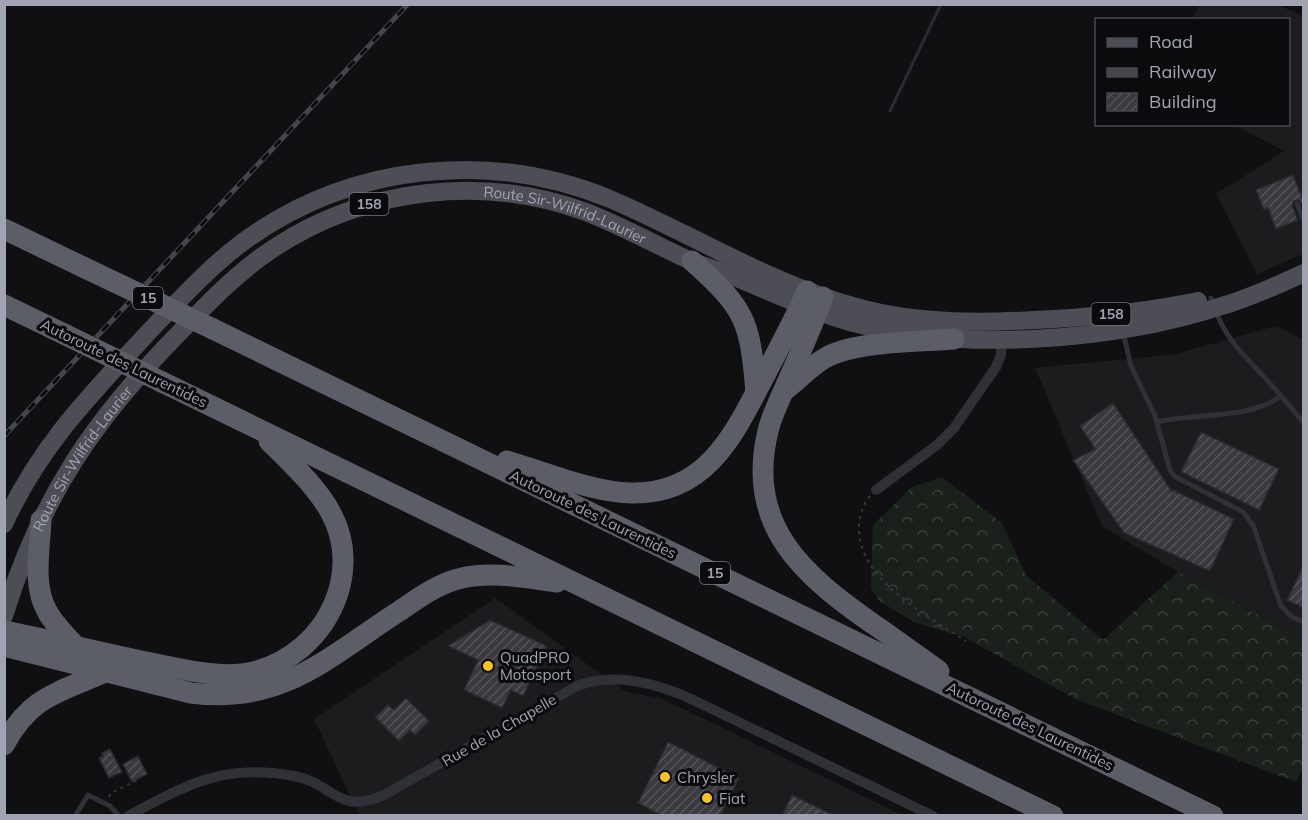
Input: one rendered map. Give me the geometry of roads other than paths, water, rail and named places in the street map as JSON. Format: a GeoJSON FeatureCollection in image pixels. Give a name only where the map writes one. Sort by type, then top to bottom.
{"type":"FeatureCollection","features":[{"type":"Feature","properties":{"kind":"highway","name":"Autoroute des Laurentides"},"geometry":{"type":"LineString","coordinates":[[4,229],[1213,816]]}},
{"type":"Feature","properties":{"kind":"highway"},"geometry":{"type":"LineString","coordinates":[[692,261],[721,287],[741,314],[750,342],[756,392]]}},
{"type":"Feature","properties":{"kind":"highway"},"geometry":{"type":"LineString","coordinates":[[447,443],[608,491],[631,493],[652,491],[681,482],[713,459],[734,434],[756,392],[812,301]]}},
{"type":"Feature","properties":{"kind":"highway"},"geometry":{"type":"LineString","coordinates":[[812,301],[783,393],[769,428],[764,467],[768,508],[783,543],[806,572],[836,598],[983,704]]}},
{"type":"Feature","properties":{"kind":"highway","name":"Autoroute des Laurentides"},"geometry":{"type":"LineString","coordinates":[[4,305],[1053,816]]}},
{"type":"Feature","properties":{"kind":"highway"},"geometry":{"type":"LineString","coordinates":[[783,393],[819,362],[843,351],[872,345],[954,339]]}},
{"type":"Feature","properties":{"kind":"highway"},"geometry":{"type":"LineString","coordinates":[[4,631],[185,670],[234,675],[276,664],[302,647],[317,633],[328,616],[339,589],[342,568],[340,536],[329,508],[318,490],[256,428]]}},
{"type":"Feature","properties":{"kind":"highway"},"geometry":{"type":"LineString","coordinates":[[41,519],[38,579],[41,597],[51,617],[76,647]]}},
{"type":"Feature","properties":{"kind":"highway"},"geometry":{"type":"LineString","coordinates":[[4,646],[191,693],[216,696],[245,694],[293,680],[425,595],[453,581],[491,575],[576,584]]}},
{"type":"Feature","properties":{"kind":"highway"},"geometry":{"type":"LineString","coordinates":[[4,745],[17,724],[42,700],[61,689],[105,672]]}},
{"type":"Feature","properties":{"kind":"main road","name":"Route Sir-Wilfrid-Laurier"},"geometry":{"type":"LineString","coordinates":[[4,524],[27,479],[55,437],[92,393],[208,272],[247,239],[278,219],[328,195],[364,183],[420,171],[453,169],[502,171],[548,178],[610,200],[753,268],[812,301],[910,318],[1002,330]]}},
{"type":"Feature","properties":{"kind":"main road","name":"Route Sir-Wilfrid-Laurier"},"geometry":{"type":"LineString","coordinates":[[4,616],[41,519],[69,468],[99,423],[130,384],[178,333],[260,257],[303,230],[334,216],[382,200],[416,194],[466,191],[542,200],[582,211],[692,261],[729,275],[812,301],[894,332],[954,339],[1002,330],[1121,321],[1212,304],[1304,273]]}},
{"type":"Feature","properties":{"kind":"street"},"geometry":{"type":"LineString","coordinates":[[876,490],[937,445],[954,428],[996,367],[1001,355],[1002,330]]}},
{"type":"Feature","properties":{"kind":"street","name":"Rue de la Chapelle"},"geometry":{"type":"LineString","coordinates":[[128,816],[186,786],[206,778],[228,774],[280,774],[300,777],[346,801],[367,802],[384,795],[568,691],[595,680],[615,679],[649,684],[681,694],[933,816]]}},
{"type":"Feature","properties":{"kind":"lane"},"geometry":{"type":"LineString","coordinates":[[1297,204],[1304,221]]}},
{"type":"Feature","properties":{"kind":"lane"},"geometry":{"type":"LineString","coordinates":[[1212,304],[1225,334],[1304,423]]}},
{"type":"Feature","properties":{"kind":"lane"},"geometry":{"type":"LineString","coordinates":[[1121,321],[1131,366],[1157,423],[1170,470],[1179,481],[1243,512],[1248,517],[1253,525],[1281,606],[1292,617],[1304,622]]}},
{"type":"Feature","properties":{"kind":"lane"},"geometry":{"type":"LineString","coordinates":[[1157,423],[1183,417],[1255,409],[1273,403],[1280,396]]}},
{"type":"Feature","properties":{"kind":"lane"},"geometry":{"type":"LineString","coordinates":[[75,816],[88,795],[110,806],[119,816]]}},
{"type":"Feature","properties":{"kind":"waterway"},"geometry":{"type":"LineString","coordinates":[[890,111],[941,4]]}},
{"type":"Feature","properties":{"kind":"railway"},"geometry":{"type":"LineString","coordinates":[[4,436],[408,4]]}},
{"type":"Feature","properties":{"kind":"place","name":"QuadPRO Motosport"},"geometry":{"type":"Point","coordinates":[488,666]}},
{"type":"Feature","properties":{"kind":"place","name":"Chrysler"},"geometry":{"type":"Point","coordinates":[665,777]}},
{"type":"Feature","properties":{"kind":"place","name":"Fiat"},"geometry":{"type":"Point","coordinates":[707,798]}}]}
